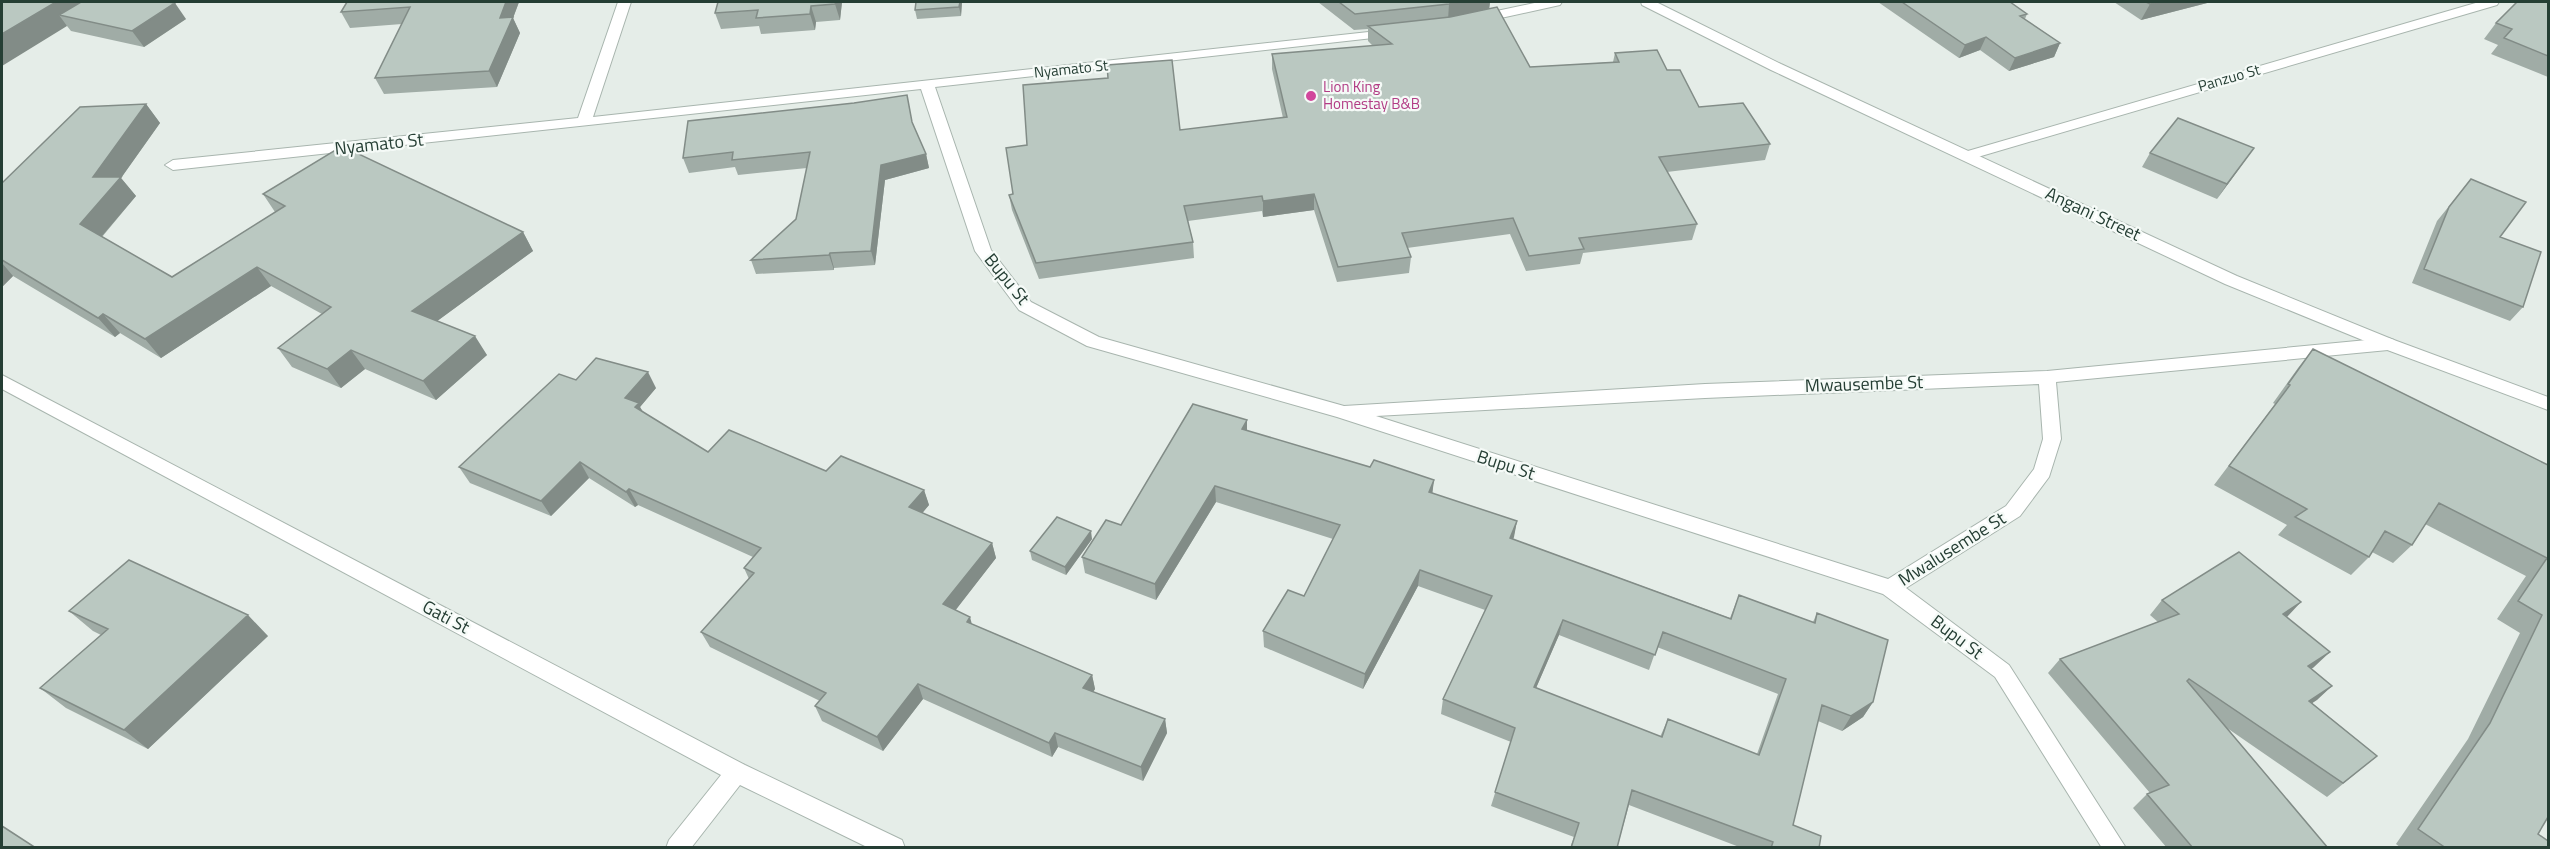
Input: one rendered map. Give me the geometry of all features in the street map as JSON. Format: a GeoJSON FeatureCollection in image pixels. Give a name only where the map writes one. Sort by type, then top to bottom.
{"type":"FeatureCollection","features":[{"type":"Feature","properties":{"kind":"street"},"geometry":{"type":"LineString","coordinates":[[584,123],[624,2]]}},
{"type":"Feature","properties":{"kind":"street"},"geometry":{"type":"LineString","coordinates":[[1459,23],[1555,2]]}},
{"type":"Feature","properties":{"kind":"street","name":"Angani Street"},"geometry":{"type":"LineString","coordinates":[[1647,2],[1776,67],[2231,280],[2388,344],[2548,404]]}},
{"type":"Feature","properties":{"kind":"street","name":"Panzuo St"},"geometry":{"type":"LineString","coordinates":[[1966,156],[2492,2]]}},
{"type":"Feature","properties":{"kind":"street","name":"Nyamato St"},"geometry":{"type":"LineString","coordinates":[[173,165],[584,123],[1401,31]]}},
{"type":"Feature","properties":{"kind":"street","name":"Bupu St"},"geometry":{"type":"LineString","coordinates":[[927,85],[983,251],[1025,306],[1093,342],[1339,411],[1890,588],[2002,670],[2115,848]]}},
{"type":"Feature","properties":{"kind":"street","name":"Mwausembe St"},"geometry":{"type":"LineString","coordinates":[[1339,411],[1705,391],[2047,376],[2211,363],[2388,344]]}},
{"type":"Feature","properties":{"kind":"street","name":"Mwalusembe St"},"geometry":{"type":"LineString","coordinates":[[1890,588],[2013,511],[2042,472],[2052,439],[2047,376]]}},
{"type":"Feature","properties":{"kind":"street","name":"Gati St"},"geometry":{"type":"LineString","coordinates":[[2,381],[737,772],[894,848]]}},
{"type":"Feature","properties":{"kind":"street"},"geometry":{"type":"LineString","coordinates":[[677,848],[737,772]]}},
{"type":"Feature","properties":{"kind":"building"},"geometry":{"type":"Polygon","coordinates":[[[2,2],[56,2],[2,34],[2,2]]]}},
{"type":"Feature","properties":{"kind":"building"},"geometry":{"type":"Polygon","coordinates":[[[81,2],[175,3],[132,31],[59,15],[81,2]]]}},
{"type":"Feature","properties":{"kind":"building"},"geometry":{"type":"Polygon","coordinates":[[[347,2],[506,2],[500,18],[513,17],[489,71],[375,78],[410,7],[341,12],[347,2]]]}},
{"type":"Feature","properties":{"kind":"building"},"geometry":{"type":"Polygon","coordinates":[[[718,2],[836,2],[835,4],[811,6],[810,14],[756,18],[758,10],[715,13],[718,2]]]}},
{"type":"Feature","properties":{"kind":"building"},"geometry":{"type":"Polygon","coordinates":[[[916,2],[960,2],[959,7],[915,10],[916,2]]]}},
{"type":"Feature","properties":{"kind":"building"},"geometry":{"type":"Polygon","coordinates":[[[1339,2],[1460,2],[1355,14],[1339,2]]]}},
{"type":"Feature","properties":{"kind":"building"},"geometry":{"type":"Polygon","coordinates":[[[1902,2],[2010,2],[2027,14],[2020,16],[2060,43],[2015,58],[1986,37],[1965,45],[1902,2]]]}},
{"type":"Feature","properties":{"kind":"building"},"geometry":{"type":"Polygon","coordinates":[[[2517,2],[2548,2],[2548,56],[2504,38],[2512,29],[2496,23],[2517,2]]]}},
{"type":"Feature","properties":{"kind":"building"},"geometry":{"type":"Polygon","coordinates":[[[1497,7],[1530,67],[1619,62],[1615,53],[1657,50],[1667,70],[1680,70],[1699,107],[1743,103],[1770,144],[1659,157],[1697,224],[1579,238],[1584,249],[1529,256],[1513,218],[1402,233],[1411,257],[1338,267],[1314,194],[1263,201],[1262,196],[1184,206],[1193,242],[1036,263],[1009,195],[1013,194],[1006,148],[1027,145],[1023,85],[1108,78],[1107,65],[1172,60],[1180,130],[1287,117],[1272,54],[1392,44],[1368,26],[1450,17],[1497,7]]]}},
{"type":"Feature","properties":{"kind":"building"},"geometry":{"type":"Polygon","coordinates":[[[907,95],[912,122],[926,154],[881,165],[871,251],[751,260],[796,219],[810,152],[732,160],[733,152],[683,158],[688,121],[907,95]]]}},
{"type":"Feature","properties":{"kind":"building"},"geometry":{"type":"Polygon","coordinates":[[[146,104],[93,177],[121,177],[80,224],[172,277],[285,206],[263,194],[342,146],[523,232],[412,311],[475,336],[423,381],[351,350],[327,369],[278,348],[331,307],[257,267],[145,339],[103,314],[98,318],[2,260],[2,183],[80,107],[146,104]]]}},
{"type":"Feature","properties":{"kind":"building"},"geometry":{"type":"Polygon","coordinates":[[[2178,118],[2254,148],[2227,184],[2150,153],[2178,118]]]}},
{"type":"Feature","properties":{"kind":"building"},"geometry":{"type":"Polygon","coordinates":[[[2471,179],[2526,202],[2500,237],[2541,252],[2523,307],[2424,269],[2449,207],[2471,179]]]}},
{"type":"Feature","properties":{"kind":"building"},"geometry":{"type":"Polygon","coordinates":[[[2313,349],[2548,465],[2548,817],[2538,834],[2548,841],[2548,848],[2446,848],[2418,829],[2490,723],[2542,615],[2518,601],[2547,558],[2439,503],[2412,545],[2385,531],[2369,557],[2295,517],[2307,509],[2229,466],[2290,385],[2288,384],[2313,349]]]}},
{"type":"Feature","properties":{"kind":"building"},"geometry":{"type":"Polygon","coordinates":[[[596,358],[648,372],[625,398],[639,403],[635,407],[708,452],[729,430],[826,471],[841,456],[924,490],[909,507],[992,543],[943,604],[970,617],[967,622],[1092,675],[1083,688],[1165,719],[1141,767],[1055,733],[1049,743],[918,684],[877,737],[815,706],[826,693],[701,632],[754,573],[744,568],[761,548],[629,489],[626,492],[580,462],[541,501],[459,467],[559,374],[576,380],[596,358]]]}},
{"type":"Feature","properties":{"kind":"building"},"geometry":{"type":"Polygon","coordinates":[[[1193,404],[1247,420],[1242,429],[1370,467],[1374,460],[1434,480],[1429,492],[1517,521],[1510,538],[1731,619],[1739,595],[1815,623],[1817,613],[1888,640],[1873,702],[1851,716],[1822,705],[1793,825],[1821,836],[1819,848],[1771,848],[1773,842],[1632,790],[1617,848],[1571,848],[1579,823],[1495,792],[1515,728],[1443,699],[1492,596],[1420,570],[1365,674],[1263,631],[1288,590],[1304,596],[1340,525],[1215,486],[1155,584],[1082,557],[1106,520],[1121,525],[1193,404]],[[1563,620],[1534,687],[1662,737],[1668,719],[1759,755],[1786,679],[1663,632],[1655,655],[1563,620]]]}},
{"type":"Feature","properties":{"kind":"building"},"geometry":{"type":"Polygon","coordinates":[[[1057,517],[1091,531],[1065,567],[1030,551],[1057,517]]]}},
{"type":"Feature","properties":{"kind":"building"},"geometry":{"type":"Polygon","coordinates":[[[2239,552],[2301,602],[2283,614],[2330,652],[2308,666],[2332,686],[2309,701],[2377,756],[2343,783],[2189,679],[2187,681],[2328,848],[2193,848],[2147,794],[2169,785],[2060,659],[2179,614],[2162,600],[2239,552]]]}},
{"type":"Feature","properties":{"kind":"building"},"geometry":{"type":"Polygon","coordinates":[[[129,560],[248,615],[124,730],[40,688],[108,629],[69,611],[129,560]]]}},
{"type":"Feature","properties":{"kind":"building"},"geometry":{"type":"Polygon","coordinates":[[[2,826],[36,848],[2,848],[2,826]]]}},
{"type":"Feature","properties":{"kind":"place","name":"Lion King Homestay B&B"},"geometry":{"type":"Point","coordinates":[1311,96]}}]}
